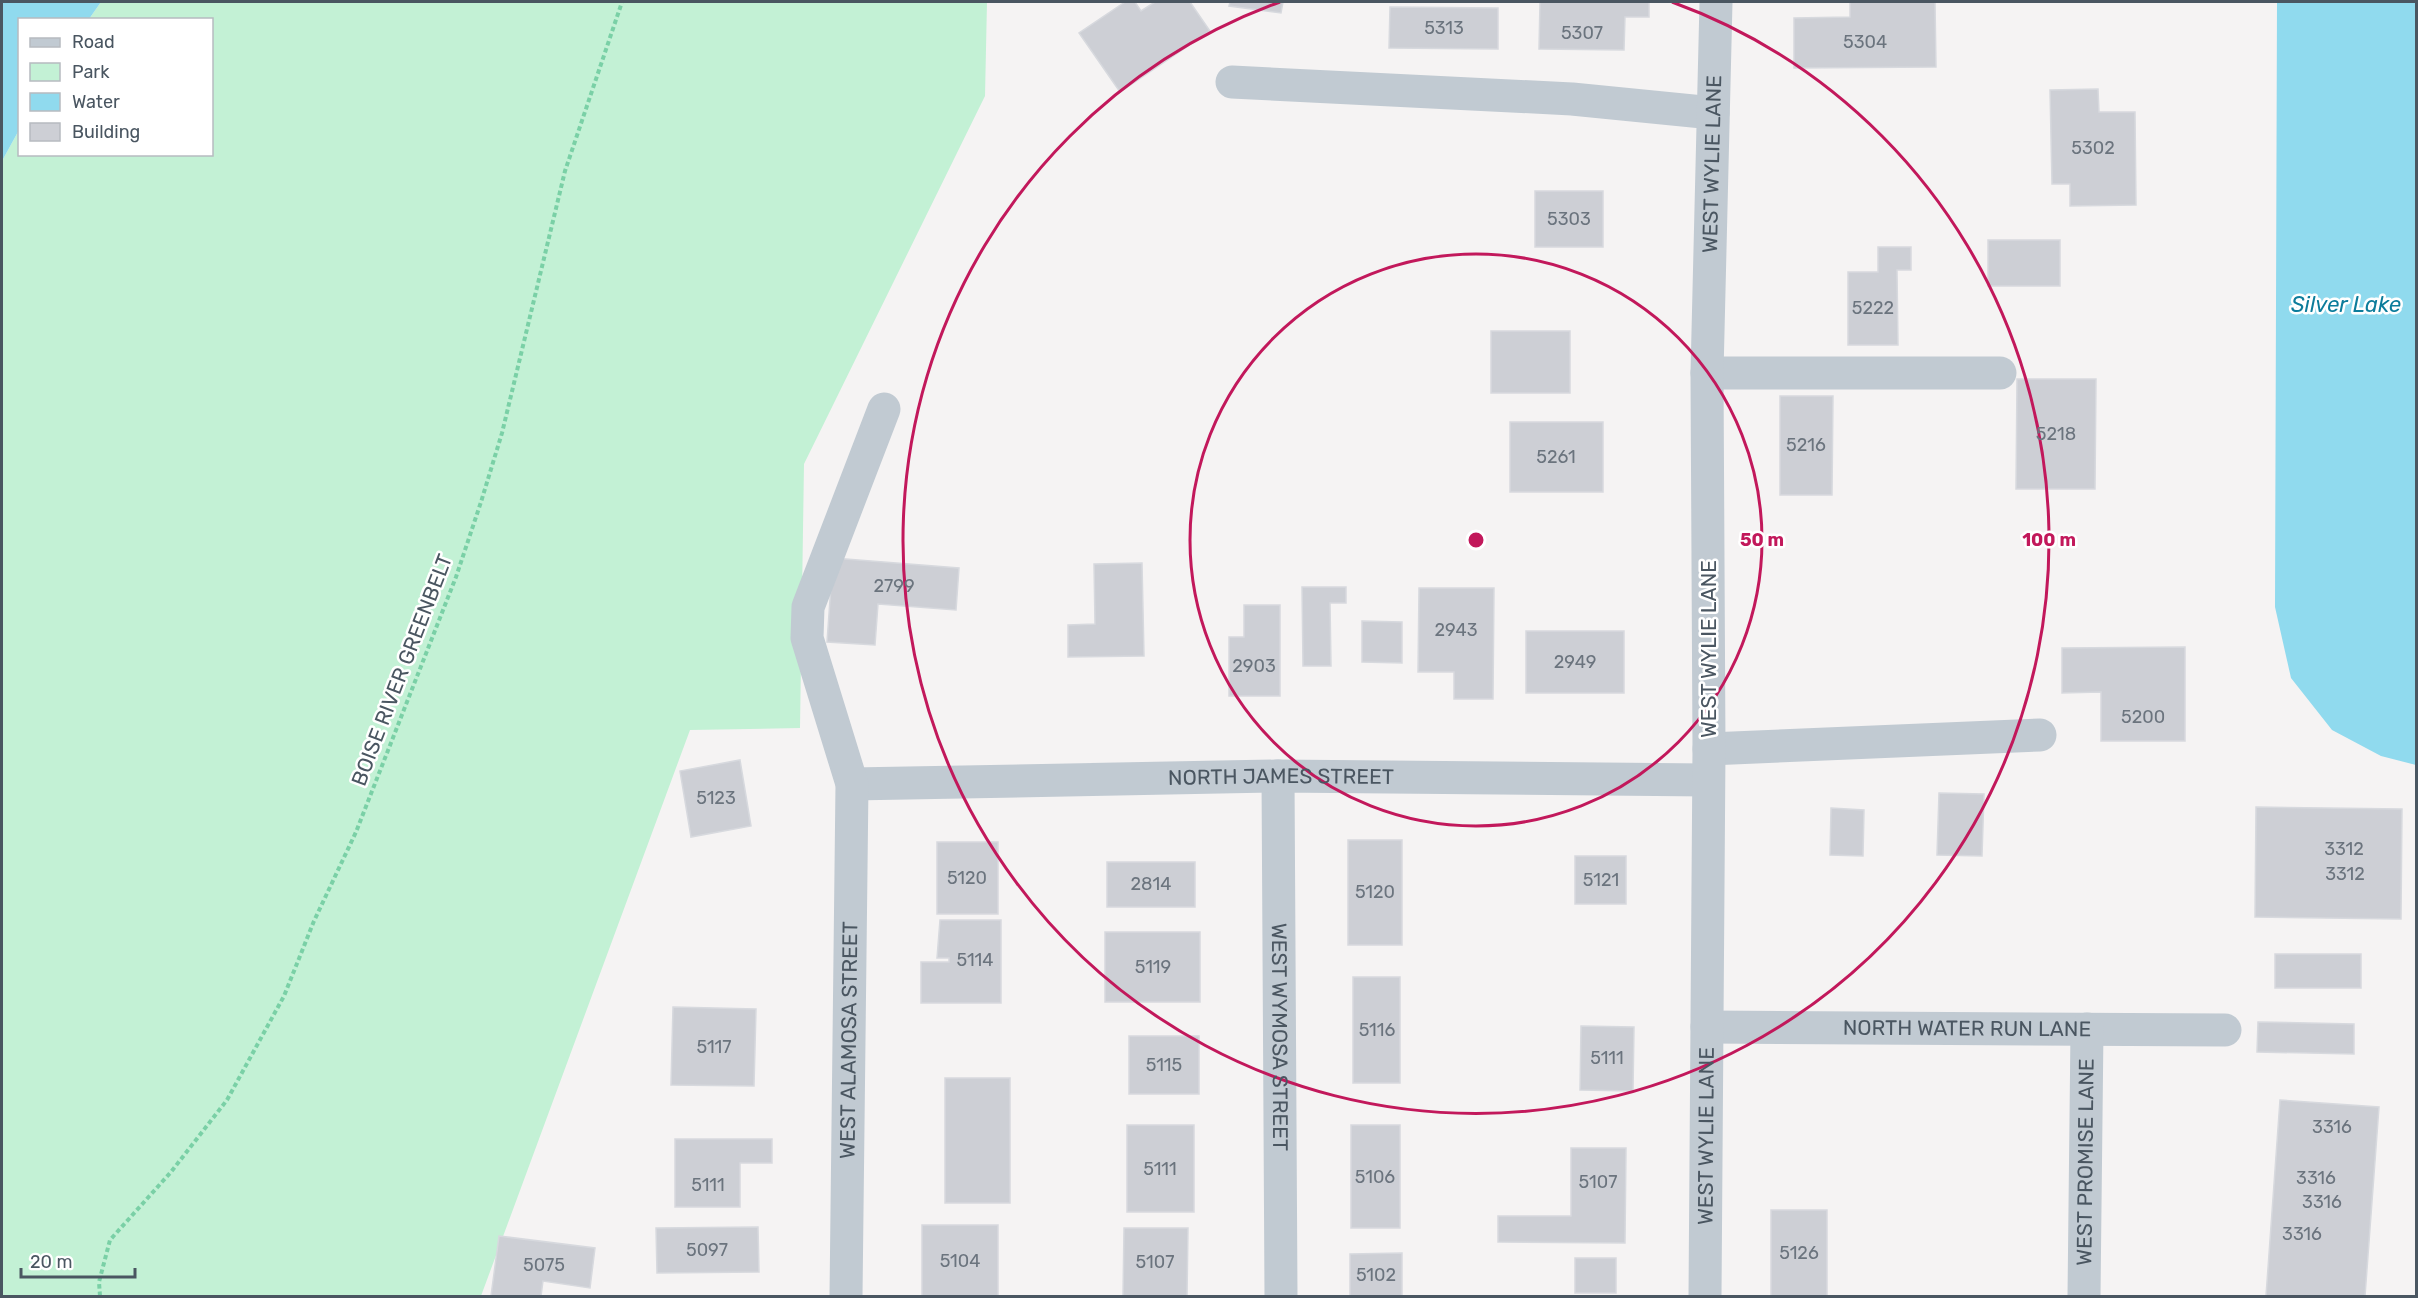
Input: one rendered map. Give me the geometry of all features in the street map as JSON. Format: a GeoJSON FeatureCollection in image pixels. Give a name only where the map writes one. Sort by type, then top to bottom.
{"type":"FeatureCollection","features":[{"type":"Feature","properties":{"kind":"street","name":"WEST WYLIE LANE"},"geometry":{"type":"LineString","coordinates":[[1706,1296],[1709,764],[1707,374],[1716,2]]}},
{"type":"Feature","properties":{"kind":"street"},"geometry":{"type":"LineString","coordinates":[[1232,82],[1572,99],[1713,113]]}},
{"type":"Feature","properties":{"kind":"street"},"geometry":{"type":"LineString","coordinates":[[1707,374],[2000,374]]}},
{"type":"Feature","properties":{"kind":"street","name":"WEST ALAMOSA STREET"},"geometry":{"type":"LineString","coordinates":[[846,1296],[852,784],[807,638],[808,607],[884,409]]}},
{"type":"Feature","properties":{"kind":"street","name":"NORTH JAMES STREET"},"geometry":{"type":"LineString","coordinates":[[852,784],[1278,777],[1709,764],[2040,735]]}},
{"type":"Feature","properties":{"kind":"street","name":"WEST WYMOSA STREET"},"geometry":{"type":"LineString","coordinates":[[1278,777],[1281,1296]]}},
{"type":"Feature","properties":{"kind":"street","name":"NORTH WATER RUN LANE"},"geometry":{"type":"LineString","coordinates":[[1707,1028],[2225,1030]]}},
{"type":"Feature","properties":{"kind":"street","name":"WEST PROMISE LANE"},"geometry":{"type":"LineString","coordinates":[[2084,1296],[2086,1029]]}},
{"type":"Feature","properties":{"kind":"path","name":"BOISE RIVER GREENBELT"},"geometry":{"type":"LineString","coordinates":[[100,1296],[99,1282],[110,1240],[171,1172],[227,1100],[284,996],[314,921],[356,832],[448,598],[502,433],[565,171],[622,2]]}},
{"type":"Feature","properties":{"kind":"green space"},"geometry":{"type":"Polygon","coordinates":[[[101,2],[987,2],[985,96],[804,464],[800,728],[690,730],[481,1296],[2,1296],[2,161],[18,132],[18,156],[213,156],[213,18],[90,18],[101,2]]]}},
{"type":"Feature","properties":{"kind":"water"},"geometry":{"type":"Polygon","coordinates":[[[2,2],[101,2],[90,18],[18,18],[18,132],[2,161],[2,2]]]}},
{"type":"Feature","properties":{"kind":"water","name":"Silver Lake"},"geometry":{"type":"Polygon","coordinates":[[[2277,2],[2416,2],[2416,765],[2381,756],[2332,730],[2291,678],[2275,607],[2277,2]]]}},
{"type":"Feature","properties":{"kind":"building"},"geometry":{"type":"Polygon","coordinates":[[[1125,2],[1135,2],[1141,11],[1155,2],[1190,2],[1210,31],[1120,92],[1079,33],[1125,2]]]}},
{"type":"Feature","properties":{"kind":"building"},"geometry":{"type":"Polygon","coordinates":[[[1230,2],[1283,2],[1281,13],[1229,6],[1230,2]]]}},
{"type":"Feature","properties":{"kind":"building"},"geometry":{"type":"Polygon","coordinates":[[[1540,2],[1649,2],[1649,17],[1625,17],[1624,50],[1539,49],[1540,2]]]}},
{"type":"Feature","properties":{"kind":"building"},"geometry":{"type":"Polygon","coordinates":[[[1850,2],[1935,2],[1936,67],[1794,68],[1794,18],[1850,17],[1850,2]]]}},
{"type":"Feature","properties":{"kind":"building"},"geometry":{"type":"Polygon","coordinates":[[[1390,7],[1498,8],[1498,49],[1389,48],[1390,7]]]}},
{"type":"Feature","properties":{"kind":"building"},"geometry":{"type":"Polygon","coordinates":[[[2098,89],[2099,112],[2135,112],[2136,205],[2070,206],[2070,184],[2052,184],[2050,90],[2098,89]]]}},
{"type":"Feature","properties":{"kind":"building"},"geometry":{"type":"Polygon","coordinates":[[[1535,191],[1603,191],[1603,247],[1535,247],[1535,191]]]}},
{"type":"Feature","properties":{"kind":"building"},"geometry":{"type":"Polygon","coordinates":[[[1988,240],[2060,240],[2060,286],[1988,286],[1988,240]]]}},
{"type":"Feature","properties":{"kind":"building"},"geometry":{"type":"Polygon","coordinates":[[[1878,247],[1911,247],[1911,270],[1897,270],[1898,345],[1848,345],[1848,272],[1878,272],[1878,247]]]}},
{"type":"Feature","properties":{"kind":"building"},"geometry":{"type":"Polygon","coordinates":[[[1491,331],[1570,331],[1570,393],[1491,393],[1491,331]]]}},
{"type":"Feature","properties":{"kind":"building"},"geometry":{"type":"Polygon","coordinates":[[[2017,379],[2096,379],[2095,489],[2016,489],[2017,379]]]}},
{"type":"Feature","properties":{"kind":"building"},"geometry":{"type":"Polygon","coordinates":[[[1780,396],[1833,396],[1832,495],[1780,495],[1780,396]]]}},
{"type":"Feature","properties":{"kind":"building"},"geometry":{"type":"Polygon","coordinates":[[[1510,422],[1603,422],[1603,492],[1510,492],[1510,422]]]}},
{"type":"Feature","properties":{"kind":"building"},"geometry":{"type":"Polygon","coordinates":[[[833,558],[959,568],[956,610],[878,604],[875,645],[827,642],[833,558]]]}},
{"type":"Feature","properties":{"kind":"building"},"geometry":{"type":"Polygon","coordinates":[[[1142,563],[1144,656],[1068,657],[1068,625],[1095,624],[1094,564],[1142,563]]]}},
{"type":"Feature","properties":{"kind":"building"},"geometry":{"type":"Polygon","coordinates":[[[1302,587],[1346,587],[1346,603],[1330,603],[1331,666],[1303,666],[1302,587]]]}},
{"type":"Feature","properties":{"kind":"building"},"geometry":{"type":"Polygon","coordinates":[[[1419,588],[1494,588],[1493,699],[1454,699],[1454,672],[1418,672],[1419,588]]]}},
{"type":"Feature","properties":{"kind":"building"},"geometry":{"type":"Polygon","coordinates":[[[1244,605],[1280,605],[1280,696],[1229,696],[1229,637],[1244,637],[1244,605]]]}},
{"type":"Feature","properties":{"kind":"building"},"geometry":{"type":"Polygon","coordinates":[[[1362,621],[1402,622],[1402,663],[1362,662],[1362,621]]]}},
{"type":"Feature","properties":{"kind":"building"},"geometry":{"type":"Polygon","coordinates":[[[1526,631],[1624,631],[1624,693],[1526,693],[1526,631]]]}},
{"type":"Feature","properties":{"kind":"building"},"geometry":{"type":"Polygon","coordinates":[[[2185,647],[2185,741],[2101,741],[2101,692],[2062,693],[2062,648],[2185,647]]]}},
{"type":"Feature","properties":{"kind":"building"},"geometry":{"type":"Polygon","coordinates":[[[740,760],[751,826],[691,837],[680,771],[740,760]]]}},
{"type":"Feature","properties":{"kind":"building"},"geometry":{"type":"Polygon","coordinates":[[[1939,793],[1984,794],[1982,856],[1937,855],[1939,793]]]}},
{"type":"Feature","properties":{"kind":"building"},"geometry":{"type":"Polygon","coordinates":[[[2256,807],[2402,809],[2401,919],[2255,917],[2256,807]]]}},
{"type":"Feature","properties":{"kind":"building"},"geometry":{"type":"Polygon","coordinates":[[[1831,808],[1864,810],[1863,856],[1830,855],[1831,808]]]}},
{"type":"Feature","properties":{"kind":"building"},"geometry":{"type":"Polygon","coordinates":[[[1348,840],[1402,840],[1402,945],[1348,945],[1348,840]]]}},
{"type":"Feature","properties":{"kind":"building"},"geometry":{"type":"Polygon","coordinates":[[[937,842],[998,842],[998,914],[937,914],[937,842]]]}},
{"type":"Feature","properties":{"kind":"building"},"geometry":{"type":"Polygon","coordinates":[[[1575,856],[1626,856],[1626,904],[1575,904],[1575,856]]]}},
{"type":"Feature","properties":{"kind":"building"},"geometry":{"type":"Polygon","coordinates":[[[1107,862],[1195,862],[1195,907],[1107,907],[1107,862]]]}},
{"type":"Feature","properties":{"kind":"building"},"geometry":{"type":"Polygon","coordinates":[[[940,920],[1001,920],[1001,1003],[921,1003],[921,962],[949,962],[949,958],[937,958],[940,920]]]}},
{"type":"Feature","properties":{"kind":"building"},"geometry":{"type":"Polygon","coordinates":[[[1105,932],[1200,932],[1200,1002],[1105,1002],[1105,932]]]}},
{"type":"Feature","properties":{"kind":"building"},"geometry":{"type":"Polygon","coordinates":[[[2275,954],[2361,954],[2361,988],[2275,988],[2275,954]]]}},
{"type":"Feature","properties":{"kind":"building"},"geometry":{"type":"Polygon","coordinates":[[[1353,977],[1400,977],[1400,1083],[1353,1083],[1353,977]]]}},
{"type":"Feature","properties":{"kind":"building"},"geometry":{"type":"Polygon","coordinates":[[[673,1007],[756,1009],[754,1086],[671,1085],[673,1007]]]}},
{"type":"Feature","properties":{"kind":"building"},"geometry":{"type":"Polygon","coordinates":[[[2258,1022],[2354,1024],[2354,1054],[2257,1052],[2258,1022]]]}},
{"type":"Feature","properties":{"kind":"building"},"geometry":{"type":"Polygon","coordinates":[[[1581,1026],[1634,1027],[1633,1091],[1580,1090],[1581,1026]]]}},
{"type":"Feature","properties":{"kind":"building"},"geometry":{"type":"Polygon","coordinates":[[[1129,1036],[1199,1036],[1199,1094],[1129,1094],[1129,1036]]]}},
{"type":"Feature","properties":{"kind":"building"},"geometry":{"type":"Polygon","coordinates":[[[945,1078],[1010,1078],[1010,1203],[945,1203],[945,1078]]]}},
{"type":"Feature","properties":{"kind":"building"},"geometry":{"type":"Polygon","coordinates":[[[2280,1100],[2379,1107],[2365,1296],[2266,1296],[2280,1100]]]}},
{"type":"Feature","properties":{"kind":"building"},"geometry":{"type":"Polygon","coordinates":[[[1127,1125],[1194,1125],[1194,1212],[1127,1212],[1127,1125]]]}},
{"type":"Feature","properties":{"kind":"building"},"geometry":{"type":"Polygon","coordinates":[[[1351,1125],[1400,1125],[1400,1228],[1351,1228],[1351,1125]]]}},
{"type":"Feature","properties":{"kind":"building"},"geometry":{"type":"Polygon","coordinates":[[[675,1139],[772,1139],[772,1163],[740,1163],[740,1207],[675,1207],[675,1139]]]}},
{"type":"Feature","properties":{"kind":"building"},"geometry":{"type":"Polygon","coordinates":[[[1571,1148],[1626,1148],[1625,1243],[1498,1242],[1498,1216],[1571,1216],[1571,1148]]]}},
{"type":"Feature","properties":{"kind":"building"},"geometry":{"type":"Polygon","coordinates":[[[1771,1210],[1827,1210],[1827,1296],[1771,1296],[1771,1210]]]}},
{"type":"Feature","properties":{"kind":"building"},"geometry":{"type":"Polygon","coordinates":[[[922,1225],[998,1225],[998,1296],[922,1296],[922,1225]]]}},
{"type":"Feature","properties":{"kind":"building"},"geometry":{"type":"Polygon","coordinates":[[[758,1227],[759,1272],[657,1273],[656,1228],[758,1227]]]}},
{"type":"Feature","properties":{"kind":"building"},"geometry":{"type":"Polygon","coordinates":[[[1124,1228],[1188,1228],[1187,1296],[1123,1296],[1124,1228]]]}},
{"type":"Feature","properties":{"kind":"building"},"geometry":{"type":"Polygon","coordinates":[[[499,1236],[595,1248],[590,1288],[543,1281],[541,1296],[491,1296],[499,1236]]]}},
{"type":"Feature","properties":{"kind":"building"},"geometry":{"type":"Polygon","coordinates":[[[1402,1253],[1402,1296],[1350,1296],[1350,1254],[1402,1253]]]}},
{"type":"Feature","properties":{"kind":"building"},"geometry":{"type":"Polygon","coordinates":[[[1575,1258],[1616,1258],[1616,1293],[1575,1293],[1575,1258]]]}}]}
